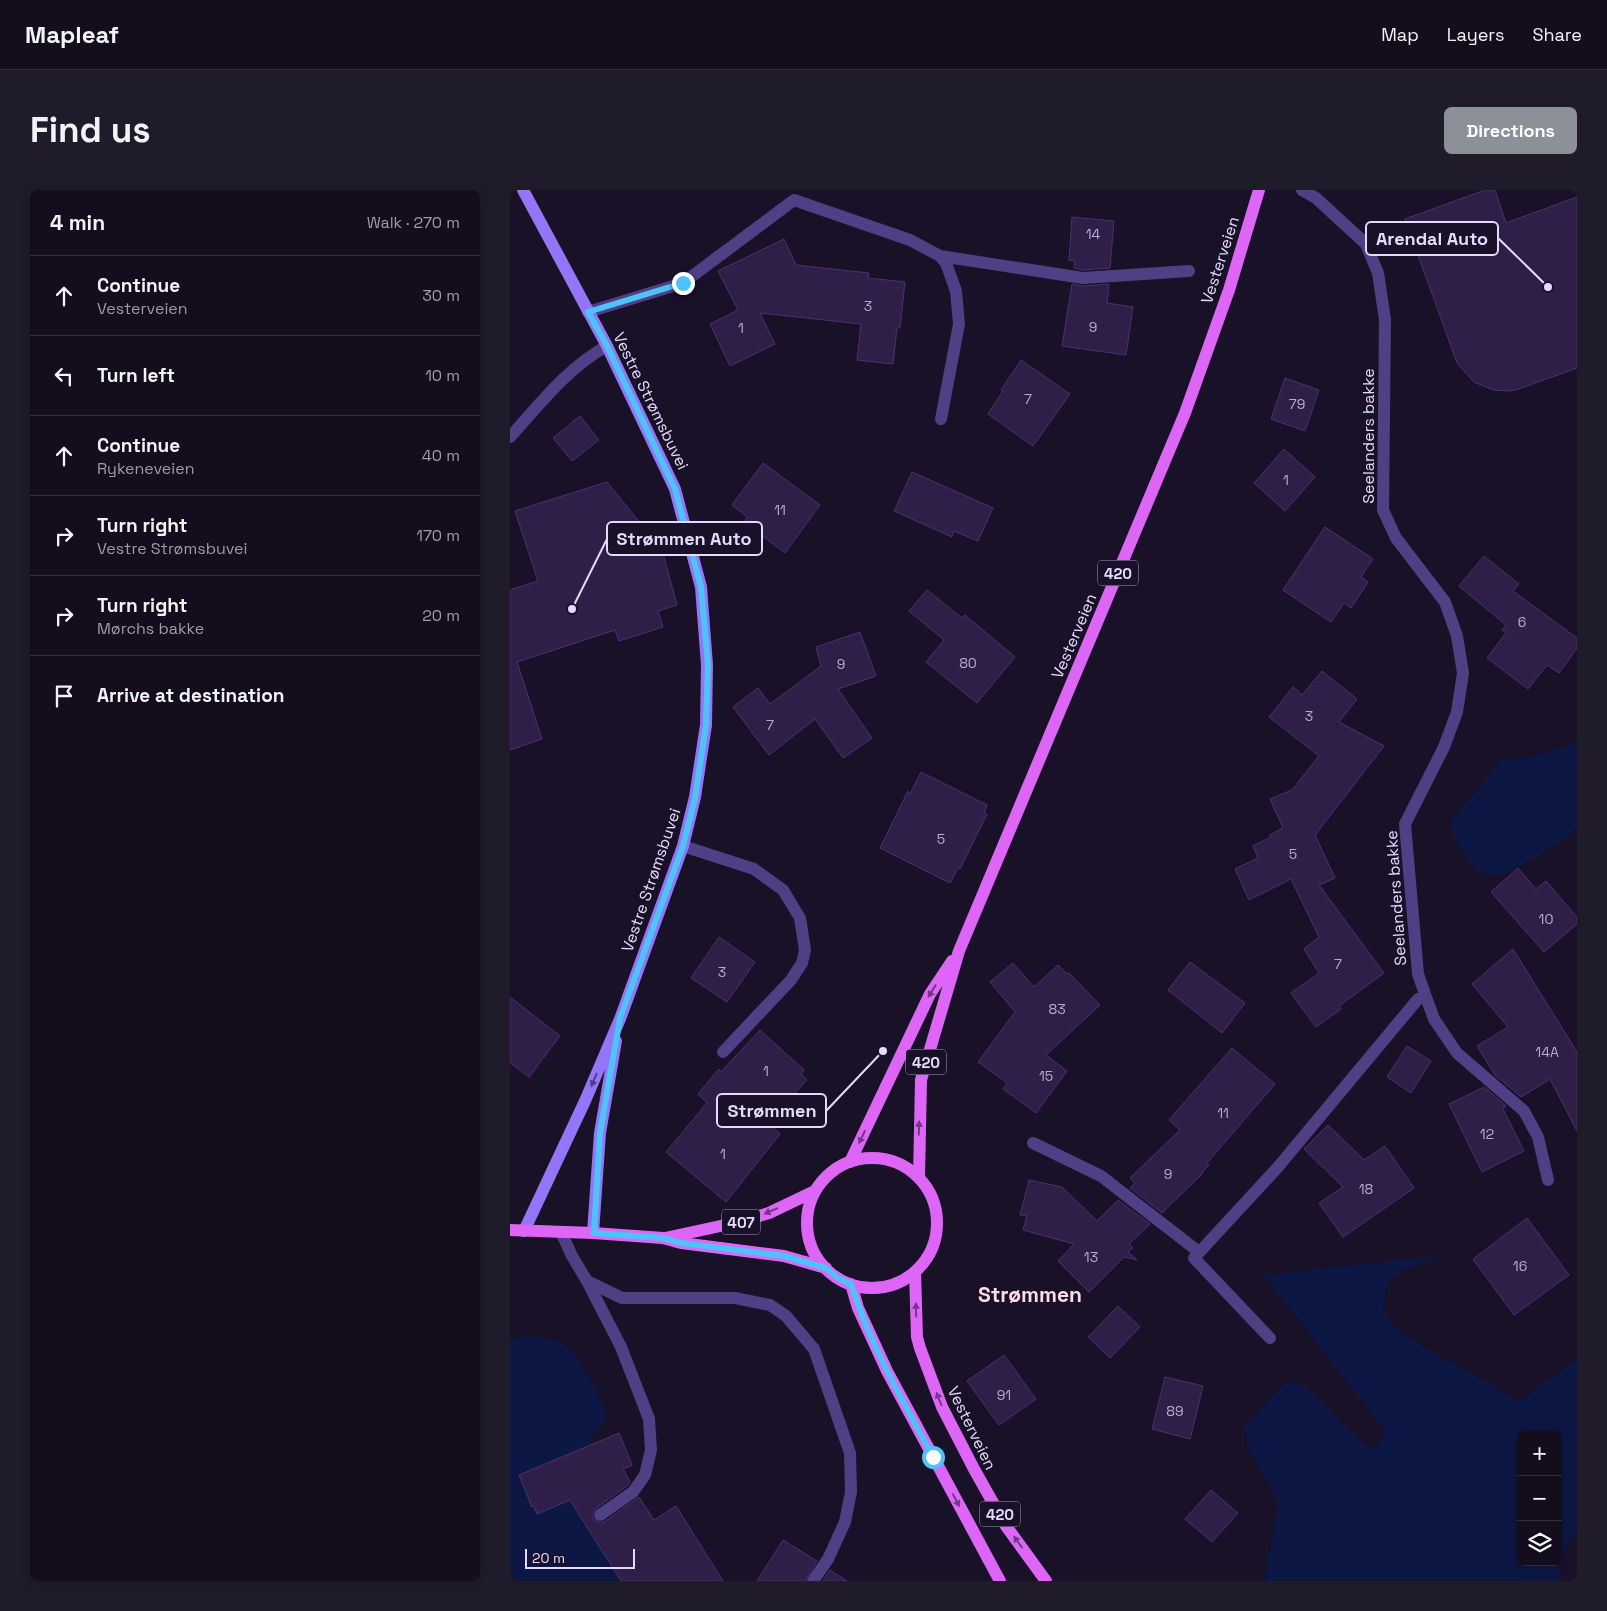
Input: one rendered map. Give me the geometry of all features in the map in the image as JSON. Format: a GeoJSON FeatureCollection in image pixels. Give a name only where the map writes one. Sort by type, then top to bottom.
{"type":"FeatureCollection","features":[{"type":"Feature","properties":{"kind":"main road","name":"Vestre Strømsbuvei"},"geometry":{"type":"LineString","coordinates":[[523,190],[607,346],[675,489],[701,587],[708,665],[706,725],[695,798],[683,846],[620,1018],[585,1101],[524,1231]]}},
{"type":"Feature","properties":{"kind":"main road","name":"Vesterveien"},"geometry":{"type":"LineString","coordinates":[[919,1177],[921,1080],[960,951],[1184,414],[1229,290],[1259,190]]}},
{"type":"Feature","properties":{"kind":"main road","name":"Vesterveien"},"geometry":{"type":"LineString","coordinates":[[850,1162],[930,994],[960,951]]}},
{"type":"Feature","properties":{"kind":"main road","name":"Vestre Strømsbuvei"},"geometry":{"type":"LineString","coordinates":[[594,1233],[600,1133],[620,1018]]}},
{"type":"Feature","properties":{"kind":"main road"},"geometry":{"type":"LineString","coordinates":[[869,1158],[887,1159],[904,1166],[919,1177],[931,1195],[937,1215],[936,1236],[929,1256],[915,1272],[901,1281],[884,1287],[867,1287],[851,1284],[838,1278],[826,1268],[814,1252],[808,1232],[809,1211],[815,1191],[825,1179],[836,1169],[850,1162],[869,1158]]}},
{"type":"Feature","properties":{"kind":"main road","name":"407"},"geometry":{"type":"LineString","coordinates":[[663,1238],[739,1222],[769,1213],[815,1191]]}},
{"type":"Feature","properties":{"kind":"main road","name":"407"},"geometry":{"type":"LineString","coordinates":[[510,1230],[663,1238],[681,1243],[784,1256],[826,1268]]}},
{"type":"Feature","properties":{"kind":"main road","name":"Vesterveien"},"geometry":{"type":"LineString","coordinates":[[915,1272],[917,1337],[942,1407],[1006,1526],[1046,1581]]}},
{"type":"Feature","properties":{"kind":"main road","name":"420"},"geometry":{"type":"LineString","coordinates":[[851,1284],[858,1308],[887,1371],[1000,1581]]}},
{"type":"Feature","properties":{"kind":"street","name":"Seelanders bakke"},"geometry":{"type":"LineString","coordinates":[[1302,190],[1316,198],[1366,244],[1378,273],[1385,320],[1383,510],[1396,538],[1445,602],[1458,636],[1463,673],[1457,712],[1444,747],[1406,824],[1418,974],[1434,1019],[1457,1054],[1524,1111],[1538,1137],[1548,1180]]}},
{"type":"Feature","properties":{"kind":"street"},"geometry":{"type":"LineString","coordinates":[[588,312],[683,283],[796,195],[910,240],[940,256],[1083,278],[1189,271]]}},
{"type":"Feature","properties":{"kind":"street"},"geometry":{"type":"LineString","coordinates":[[940,256],[946,263],[956,291],[958,324],[941,419]]}},
{"type":"Feature","properties":{"kind":"street"},"geometry":{"type":"LineString","coordinates":[[510,437],[561,380],[607,346]]}},
{"type":"Feature","properties":{"kind":"street"},"geometry":{"type":"LineString","coordinates":[[683,846],[754,869],[783,890],[800,918],[805,950],[802,963],[791,980],[723,1052]]}},
{"type":"Feature","properties":{"kind":"street"},"geometry":{"type":"LineString","coordinates":[[1270,1338],[1194,1258],[1278,1167],[1418,999],[1426,996]]}},
{"type":"Feature","properties":{"kind":"street"},"geometry":{"type":"LineString","coordinates":[[1033,1143],[1101,1176],[1199,1252]]}},
{"type":"Feature","properties":{"kind":"street"},"geometry":{"type":"LineString","coordinates":[[561,1232],[621,1347],[649,1419],[651,1450],[646,1475],[633,1492],[600,1515]]}},
{"type":"Feature","properties":{"kind":"street"},"geometry":{"type":"LineString","coordinates":[[587,1281],[622,1298],[735,1298],[770,1305],[786,1316],[814,1349],[850,1453],[851,1492],[845,1522],[828,1559],[813,1581]]}},
{"type":"Feature","properties":{"kind":"shaded area"},"geometry":{"type":"Polygon","coordinates":[[[1577,742],[1577,829],[1516,869],[1497,876],[1491,876],[1478,869],[1471,863],[1457,843],[1450,822],[1502,759],[1526,758],[1577,742]]]}},
{"type":"Feature","properties":{"kind":"shaded area"},"geometry":{"type":"Polygon","coordinates":[[[1447,1255],[1403,1270],[1387,1283],[1383,1312],[1403,1335],[1520,1401],[1577,1359],[1577,1529],[1562,1557],[1562,1431],[1517,1431],[1517,1566],[1559,1566],[1560,1581],[1264,1581],[1279,1502],[1247,1447],[1245,1426],[1283,1385],[1291,1382],[1306,1387],[1368,1447],[1378,1446],[1385,1431],[1264,1275],[1447,1255]]]}},
{"type":"Feature","properties":{"kind":"shaded area"},"geometry":{"type":"Polygon","coordinates":[[[526,1336],[557,1341],[573,1353],[587,1375],[608,1417],[590,1441],[622,1581],[510,1581],[510,1340],[526,1336]]]}},
{"type":"Feature","properties":{"kind":"building"},"geometry":{"type":"Polygon","coordinates":[[[1485,190],[1495,190],[1506,223],[1577,197],[1577,368],[1516,390],[1493,390],[1474,382],[1457,363],[1405,219],[1485,190]]]}},
{"type":"Feature","properties":{"kind":"building"},"geometry":{"type":"Polygon","coordinates":[[[1072,217],[1114,221],[1110,268],[1083,270],[1074,268],[1075,261],[1069,260],[1072,217]]]}},
{"type":"Feature","properties":{"kind":"building"},"geometry":{"type":"Polygon","coordinates":[[[784,239],[796,265],[869,273],[868,278],[905,282],[900,328],[897,328],[893,364],[857,360],[861,324],[760,313],[775,344],[730,366],[710,324],[738,310],[718,271],[784,239]]]}},
{"type":"Feature","properties":{"kind":"building"},"geometry":{"type":"Polygon","coordinates":[[[1072,284],[1084,286],[1109,284],[1107,303],[1133,307],[1126,355],[1062,346],[1072,284]]]}},
{"type":"Feature","properties":{"kind":"building"},"geometry":{"type":"Polygon","coordinates":[[[1021,360],[1070,394],[1033,446],[988,414],[1021,360]]]}},
{"type":"Feature","properties":{"kind":"building"},"geometry":{"type":"Polygon","coordinates":[[[1285,378],[1319,390],[1305,431],[1271,419],[1285,378]]]}},
{"type":"Feature","properties":{"kind":"building"},"geometry":{"type":"Polygon","coordinates":[[[580,416],[599,440],[572,461],[553,438],[580,416]]]}},
{"type":"Feature","properties":{"kind":"building"},"geometry":{"type":"Polygon","coordinates":[[[1284,449],[1315,477],[1285,511],[1254,483],[1284,449]]]}},
{"type":"Feature","properties":{"kind":"building"},"geometry":{"type":"Polygon","coordinates":[[[763,463],[820,505],[785,553],[744,522],[747,517],[732,505],[763,463]]]}},
{"type":"Feature","properties":{"kind":"building"},"geometry":{"type":"Polygon","coordinates":[[[912,472],[993,508],[978,541],[954,531],[952,537],[894,511],[912,472]]]}},
{"type":"Feature","properties":{"kind":"building"},"geometry":{"type":"Polygon","coordinates":[[[607,482],[662,550],[677,605],[658,611],[663,627],[619,641],[615,630],[517,662],[542,739],[510,750],[510,590],[538,581],[515,511],[607,482]]]}},
{"type":"Feature","properties":{"kind":"building"},"geometry":{"type":"Polygon","coordinates":[[[1325,527],[1373,559],[1361,577],[1368,582],[1351,608],[1344,603],[1331,622],[1283,590],[1325,527]]]}},
{"type":"Feature","properties":{"kind":"building"},"geometry":{"type":"Polygon","coordinates":[[[1484,556],[1519,584],[1513,591],[1577,638],[1577,648],[1559,673],[1547,665],[1528,689],[1487,658],[1506,633],[1502,630],[1506,625],[1459,586],[1484,556]]]}},
{"type":"Feature","properties":{"kind":"building"},"geometry":{"type":"Polygon","coordinates":[[[927,590],[962,618],[965,615],[1015,657],[977,703],[926,662],[944,640],[909,611],[927,590]]]}},
{"type":"Feature","properties":{"kind":"building"},"geometry":{"type":"Polygon","coordinates":[[[860,632],[876,676],[838,689],[872,738],[843,758],[815,719],[769,755],[733,707],[758,688],[770,704],[821,666],[816,647],[860,632]]]}},
{"type":"Feature","properties":{"kind":"building"},"geometry":{"type":"Polygon","coordinates":[[[1322,671],[1357,699],[1339,722],[1384,746],[1315,835],[1335,878],[1319,885],[1384,973],[1339,1006],[1341,1009],[1316,1027],[1291,993],[1319,973],[1304,949],[1319,937],[1291,879],[1249,900],[1235,869],[1258,858],[1253,846],[1271,837],[1270,835],[1283,828],[1270,799],[1292,790],[1319,756],[1269,717],[1293,687],[1302,695],[1322,671]]]}},
{"type":"Feature","properties":{"kind":"building"},"geometry":{"type":"Polygon","coordinates":[[[921,772],[987,805],[984,813],[987,814],[960,869],[958,868],[950,883],[880,848],[908,791],[910,794],[921,772]]]}},
{"type":"Feature","properties":{"kind":"building"},"geometry":{"type":"Polygon","coordinates":[[[1518,868],[1536,889],[1546,881],[1577,917],[1577,924],[1544,952],[1491,892],[1518,868]]]}},
{"type":"Feature","properties":{"kind":"building"},"geometry":{"type":"Polygon","coordinates":[[[719,937],[755,962],[727,1002],[691,978],[719,937]]]}},
{"type":"Feature","properties":{"kind":"building"},"geometry":{"type":"Polygon","coordinates":[[[1513,949],[1577,1052],[1577,1131],[1550,1079],[1521,1097],[1495,1075],[1477,1046],[1508,1027],[1472,984],[1513,949]]]}},
{"type":"Feature","properties":{"kind":"building"},"geometry":{"type":"Polygon","coordinates":[[[1190,962],[1245,1003],[1222,1033],[1168,990],[1190,962]]]}},
{"type":"Feature","properties":{"kind":"building"},"geometry":{"type":"Polygon","coordinates":[[[1013,963],[1034,987],[1058,965],[1067,974],[1069,973],[1100,1005],[1046,1055],[1067,1071],[1036,1113],[1003,1089],[1007,1083],[978,1062],[1015,1012],[990,982],[1013,963]]]}},
{"type":"Feature","properties":{"kind":"building"},"geometry":{"type":"Polygon","coordinates":[[[510,997],[560,1036],[529,1077],[510,1063],[510,997]]]}},
{"type":"Feature","properties":{"kind":"building"},"geometry":{"type":"Polygon","coordinates":[[[760,1030],[804,1070],[801,1074],[807,1080],[767,1123],[780,1134],[726,1202],[666,1152],[707,1103],[698,1094],[719,1069],[721,1072],[760,1030]]]}},
{"type":"Feature","properties":{"kind":"building"},"geometry":{"type":"Polygon","coordinates":[[[1407,1046],[1431,1061],[1411,1093],[1387,1077],[1407,1046]]]}},
{"type":"Feature","properties":{"kind":"building"},"geometry":{"type":"Polygon","coordinates":[[[1232,1048],[1275,1084],[1207,1163],[1209,1165],[1203,1173],[1162,1213],[1130,1188],[1135,1183],[1130,1178],[1180,1130],[1169,1120],[1232,1048]]]}},
{"type":"Feature","properties":{"kind":"building"},"geometry":{"type":"Polygon","coordinates":[[[1484,1087],[1506,1106],[1503,1109],[1524,1151],[1482,1172],[1449,1104],[1484,1087]]]}},
{"type":"Feature","properties":{"kind":"building"},"geometry":{"type":"Polygon","coordinates":[[[1328,1125],[1364,1160],[1385,1146],[1414,1188],[1343,1237],[1319,1203],[1343,1187],[1304,1149],[1328,1125]]]}},
{"type":"Feature","properties":{"kind":"building"},"geometry":{"type":"Polygon","coordinates":[[[1029,1180],[1062,1187],[1097,1221],[1118,1200],[1150,1224],[1129,1244],[1133,1248],[1128,1252],[1137,1260],[1124,1257],[1089,1292],[1058,1261],[1074,1244],[1023,1230],[1027,1216],[1020,1215],[1029,1180]]]}},
{"type":"Feature","properties":{"kind":"building"},"geometry":{"type":"Polygon","coordinates":[[[1527,1218],[1569,1275],[1514,1315],[1473,1259],[1527,1218]]]}},
{"type":"Feature","properties":{"kind":"building"},"geometry":{"type":"Polygon","coordinates":[[[1118,1306],[1140,1327],[1110,1358],[1088,1337],[1118,1306]]]}},
{"type":"Feature","properties":{"kind":"building"},"geometry":{"type":"Polygon","coordinates":[[[1004,1355],[1036,1399],[999,1425],[967,1381],[1004,1355]]]}},
{"type":"Feature","properties":{"kind":"building"},"geometry":{"type":"Polygon","coordinates":[[[1165,1377],[1203,1386],[1190,1439],[1152,1429],[1165,1377]]]}},
{"type":"Feature","properties":{"kind":"building"},"geometry":{"type":"Polygon","coordinates":[[[619,1433],[632,1465],[623,1469],[630,1482],[595,1509],[592,1515],[594,1520],[600,1523],[604,1522],[639,1497],[654,1520],[676,1506],[723,1581],[621,1581],[570,1500],[537,1514],[534,1506],[532,1507],[519,1475],[619,1433]]]}},
{"type":"Feature","properties":{"kind":"building"},"geometry":{"type":"Polygon","coordinates":[[[1211,1490],[1238,1513],[1212,1542],[1185,1519],[1211,1490]]]}},
{"type":"Feature","properties":{"kind":"building"},"geometry":{"type":"Polygon","coordinates":[[[783,1540],[817,1561],[805,1581],[757,1581],[783,1540]]]}},
{"type":"Feature","properties":{"kind":"building"},"geometry":{"type":"Polygon","coordinates":[[[830,1570],[847,1581],[823,1581],[830,1570]]]}},
{"type":"Feature","properties":{"kind":"place","name":"Arendal Auto"},"geometry":{"type":"Point","coordinates":[1548,287]}},
{"type":"Feature","properties":{"kind":"place","name":"Strømmen Auto"},"geometry":{"type":"Point","coordinates":[572,609]}},
{"type":"Feature","properties":{"kind":"place","name":"Strømmen"},"geometry":{"type":"Point","coordinates":[883,1051]}},
{"type":"Feature","properties":{"kind":"district","name":"Strømmen"},"geometry":{"type":"Point","coordinates":[1030,1294]}},
{"type":"Feature","properties":{"kind":"route"},"geometry":{"type":"LineString","coordinates":[[683,283],[588,312],[607,346],[675,489],[701,587],[708,665],[706,725],[695,798],[683,846],[620,1018],[600,1133],[594,1233],[663,1238],[681,1243],[784,1256],[826,1268],[838,1278],[851,1284],[858,1308],[887,1371],[933,1457]]}}]}
